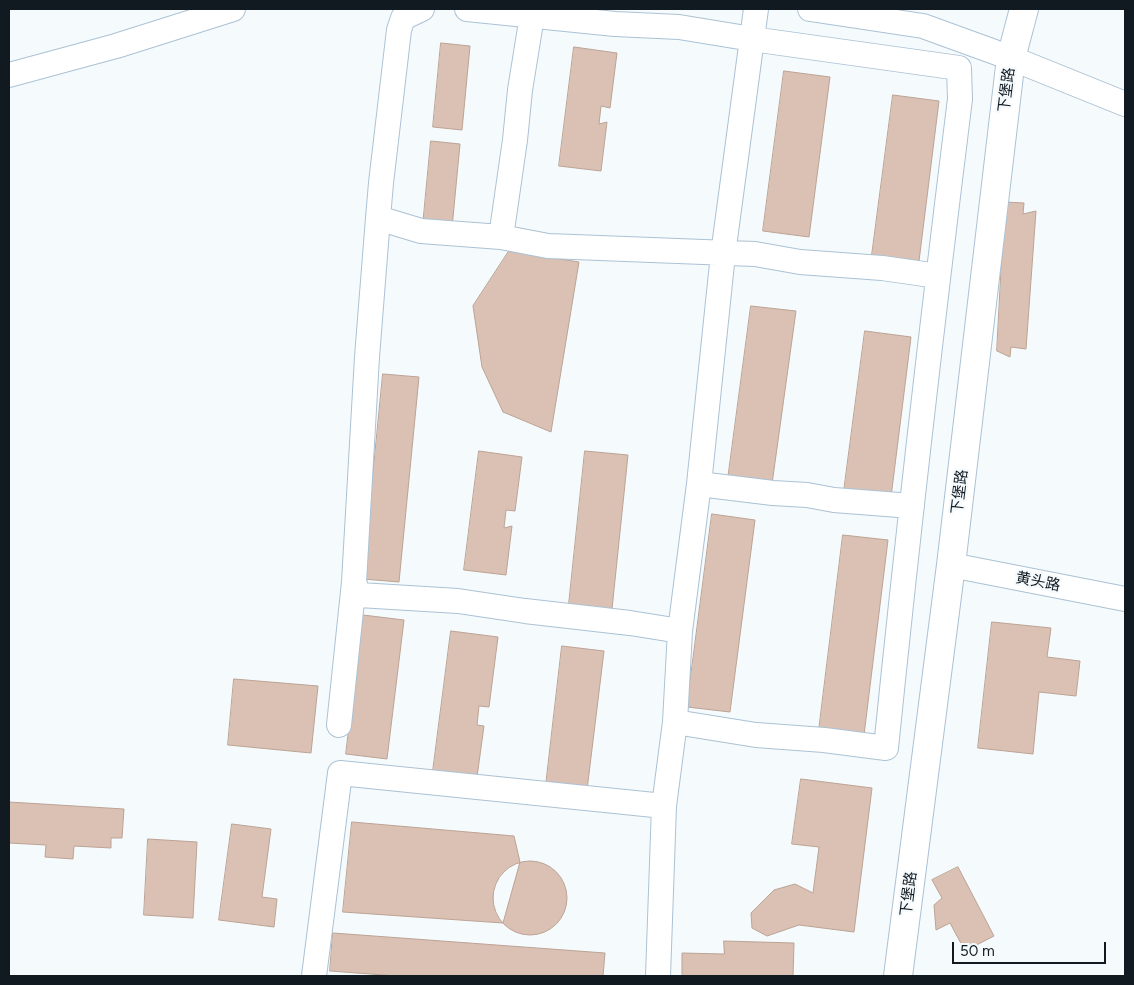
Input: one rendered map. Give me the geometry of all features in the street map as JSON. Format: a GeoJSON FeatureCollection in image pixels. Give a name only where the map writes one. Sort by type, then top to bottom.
{"type":"FeatureCollection","features":[{"type":"Feature","properties":{"kind":"street"},"geometry":{"type":"LineString","coordinates":[[9,75],[116,46],[233,9]]}},
{"type":"Feature","properties":{"kind":"street"},"geometry":{"type":"LineString","coordinates":[[339,725],[354,582],[367,357],[378,218],[399,30],[403,18],[422,9]]}},
{"type":"Feature","properties":{"kind":"street"},"geometry":{"type":"LineString","coordinates":[[467,9],[615,24],[679,27],[959,68],[960,99],[938,276],[886,748],[824,740],[756,735],[675,722]]}},
{"type":"Feature","properties":{"kind":"street"},"geometry":{"type":"LineString","coordinates":[[658,976],[664,806],[675,722],[680,632],[699,484],[723,254],[756,9]]}},
{"type":"Feature","properties":{"kind":"street"},"geometry":{"type":"LineString","coordinates":[[810,9],[923,26],[1011,58],[1125,104]]}},
{"type":"Feature","properties":{"kind":"street","name":"下堡路"},"geometry":{"type":"LineString","coordinates":[[898,976],[951,566],[1011,58],[1024,9]]}},
{"type":"Feature","properties":{"kind":"street"},"geometry":{"type":"LineString","coordinates":[[501,237],[520,90],[532,16]]}},
{"type":"Feature","properties":{"kind":"street"},"geometry":{"type":"LineString","coordinates":[[378,218],[421,231],[501,237],[548,246],[755,254],[800,262],[882,268],[938,276]]}},
{"type":"Feature","properties":{"kind":"street"},"geometry":{"type":"LineString","coordinates":[[699,484],[807,495],[834,500],[912,506]]}},
{"type":"Feature","properties":{"kind":"street","name":"黄头路"},"geometry":{"type":"LineString","coordinates":[[951,566],[1125,598]]}},
{"type":"Feature","properties":{"kind":"street"},"geometry":{"type":"LineString","coordinates":[[354,582],[359,595],[458,601],[630,623],[680,632]]}},
{"type":"Feature","properties":{"kind":"street"},"geometry":{"type":"LineString","coordinates":[[314,976],[340,773],[664,806]]}},
{"type":"Feature","properties":{"kind":"building"},"geometry":{"type":"Polygon","coordinates":[[[441,43],[470,46],[462,130],[433,127],[441,43]]]}},
{"type":"Feature","properties":{"kind":"building"},"geometry":{"type":"Polygon","coordinates":[[[574,47],[617,53],[610,108],[601,106],[599,124],[607,122],[601,171],[559,166],[574,47]]]}},
{"type":"Feature","properties":{"kind":"building"},"geometry":{"type":"Polygon","coordinates":[[[784,71],[830,77],[809,237],[763,231],[784,71]]]}},
{"type":"Feature","properties":{"kind":"building"},"geometry":{"type":"Polygon","coordinates":[[[893,95],[939,101],[919,261],[872,255],[893,95]]]}},
{"type":"Feature","properties":{"kind":"building"},"geometry":{"type":"Polygon","coordinates":[[[431,141],[460,144],[452,228],[423,225],[431,141]]]}},
{"type":"Feature","properties":{"kind":"building"},"geometry":{"type":"Polygon","coordinates":[[[1005,202],[1024,203],[1023,214],[1036,211],[1026,349],[1011,347],[1010,357],[997,351],[1005,202]]]}},
{"type":"Feature","properties":{"kind":"building"},"geometry":{"type":"Polygon","coordinates":[[[509,251],[579,262],[551,432],[503,412],[482,367],[473,306],[509,251]]]}},
{"type":"Feature","properties":{"kind":"building"},"geometry":{"type":"Polygon","coordinates":[[[751,306],[796,311],[772,484],[728,479],[751,306]]]}},
{"type":"Feature","properties":{"kind":"building"},"geometry":{"type":"Polygon","coordinates":[[[865,331],[911,337],[891,497],[844,491],[865,331]]]}},
{"type":"Feature","properties":{"kind":"building"},"geometry":{"type":"Polygon","coordinates":[[[383,374],[419,377],[399,582],[363,579],[383,374]]]}},
{"type":"Feature","properties":{"kind":"building"},"geometry":{"type":"Polygon","coordinates":[[[479,451],[522,457],[515,511],[506,510],[504,528],[512,526],[506,575],[464,570],[479,451]]]}},
{"type":"Feature","properties":{"kind":"building"},"geometry":{"type":"Polygon","coordinates":[[[585,451],[628,455],[612,609],[569,604],[585,451]]]}},
{"type":"Feature","properties":{"kind":"building"},"geometry":{"type":"Polygon","coordinates":[[[712,514],[755,520],[730,712],[687,707],[712,514]]]}},
{"type":"Feature","properties":{"kind":"building"},"geometry":{"type":"Polygon","coordinates":[[[843,535],[888,540],[864,735],[819,730],[843,535]]]}},
{"type":"Feature","properties":{"kind":"building"},"geometry":{"type":"Polygon","coordinates":[[[363,615],[404,620],[387,759],[346,754],[363,615]]]}},
{"type":"Feature","properties":{"kind":"building"},"geometry":{"type":"Polygon","coordinates":[[[992,622],[1051,628],[1047,657],[1080,661],[1076,696],[1039,692],[1033,754],[978,748],[992,622]]]}},
{"type":"Feature","properties":{"kind":"building"},"geometry":{"type":"Polygon","coordinates":[[[451,631],[498,637],[489,707],[479,706],[477,725],[484,726],[477,777],[433,771],[451,631]]]}},
{"type":"Feature","properties":{"kind":"building"},"geometry":{"type":"Polygon","coordinates":[[[562,646],[604,651],[587,790],[546,785],[562,646]]]}},
{"type":"Feature","properties":{"kind":"building"},"geometry":{"type":"Polygon","coordinates":[[[234,679],[318,686],[311,753],[228,745],[234,679]]]}},
{"type":"Feature","properties":{"kind":"building"},"geometry":{"type":"Polygon","coordinates":[[[801,779],[872,788],[854,932],[799,925],[767,936],[752,928],[751,913],[774,890],[795,884],[813,893],[819,847],[792,844],[801,779]]]}},
{"type":"Feature","properties":{"kind":"building"},"geometry":{"type":"Polygon","coordinates":[[[9,802],[124,809],[122,838],[111,838],[111,848],[74,846],[73,859],[45,857],[46,845],[9,843],[9,802]]]}},
{"type":"Feature","properties":{"kind":"building"},"geometry":{"type":"Polygon","coordinates":[[[352,822],[514,836],[520,862],[503,923],[343,912],[352,822]]]}},
{"type":"Feature","properties":{"kind":"building"},"geometry":{"type":"Polygon","coordinates":[[[232,824],[271,829],[262,897],[277,899],[274,927],[219,920],[232,824]]]}},
{"type":"Feature","properties":{"kind":"building"},"geometry":{"type":"Polygon","coordinates":[[[148,839],[197,842],[193,918],[144,915],[148,839]]]}},
{"type":"Feature","properties":{"kind":"building"},"geometry":{"type":"Polygon","coordinates":[[[530,861],[551,867],[561,877],[567,898],[561,919],[551,929],[530,935],[509,929],[499,919],[493,898],[499,877],[509,867],[530,861]]]}},
{"type":"Feature","properties":{"kind":"building"},"geometry":{"type":"Polygon","coordinates":[[[958,867],[994,936],[965,951],[950,923],[936,930],[934,905],[942,898],[932,880],[958,867]]]}},
{"type":"Feature","properties":{"kind":"building"},"geometry":{"type":"Polygon","coordinates":[[[333,933],[605,953],[603,976],[397,976],[330,971],[333,933]]]}},
{"type":"Feature","properties":{"kind":"building"},"geometry":{"type":"Polygon","coordinates":[[[724,941],[794,943],[793,976],[682,976],[682,953],[724,954],[724,941]]]}}]}
